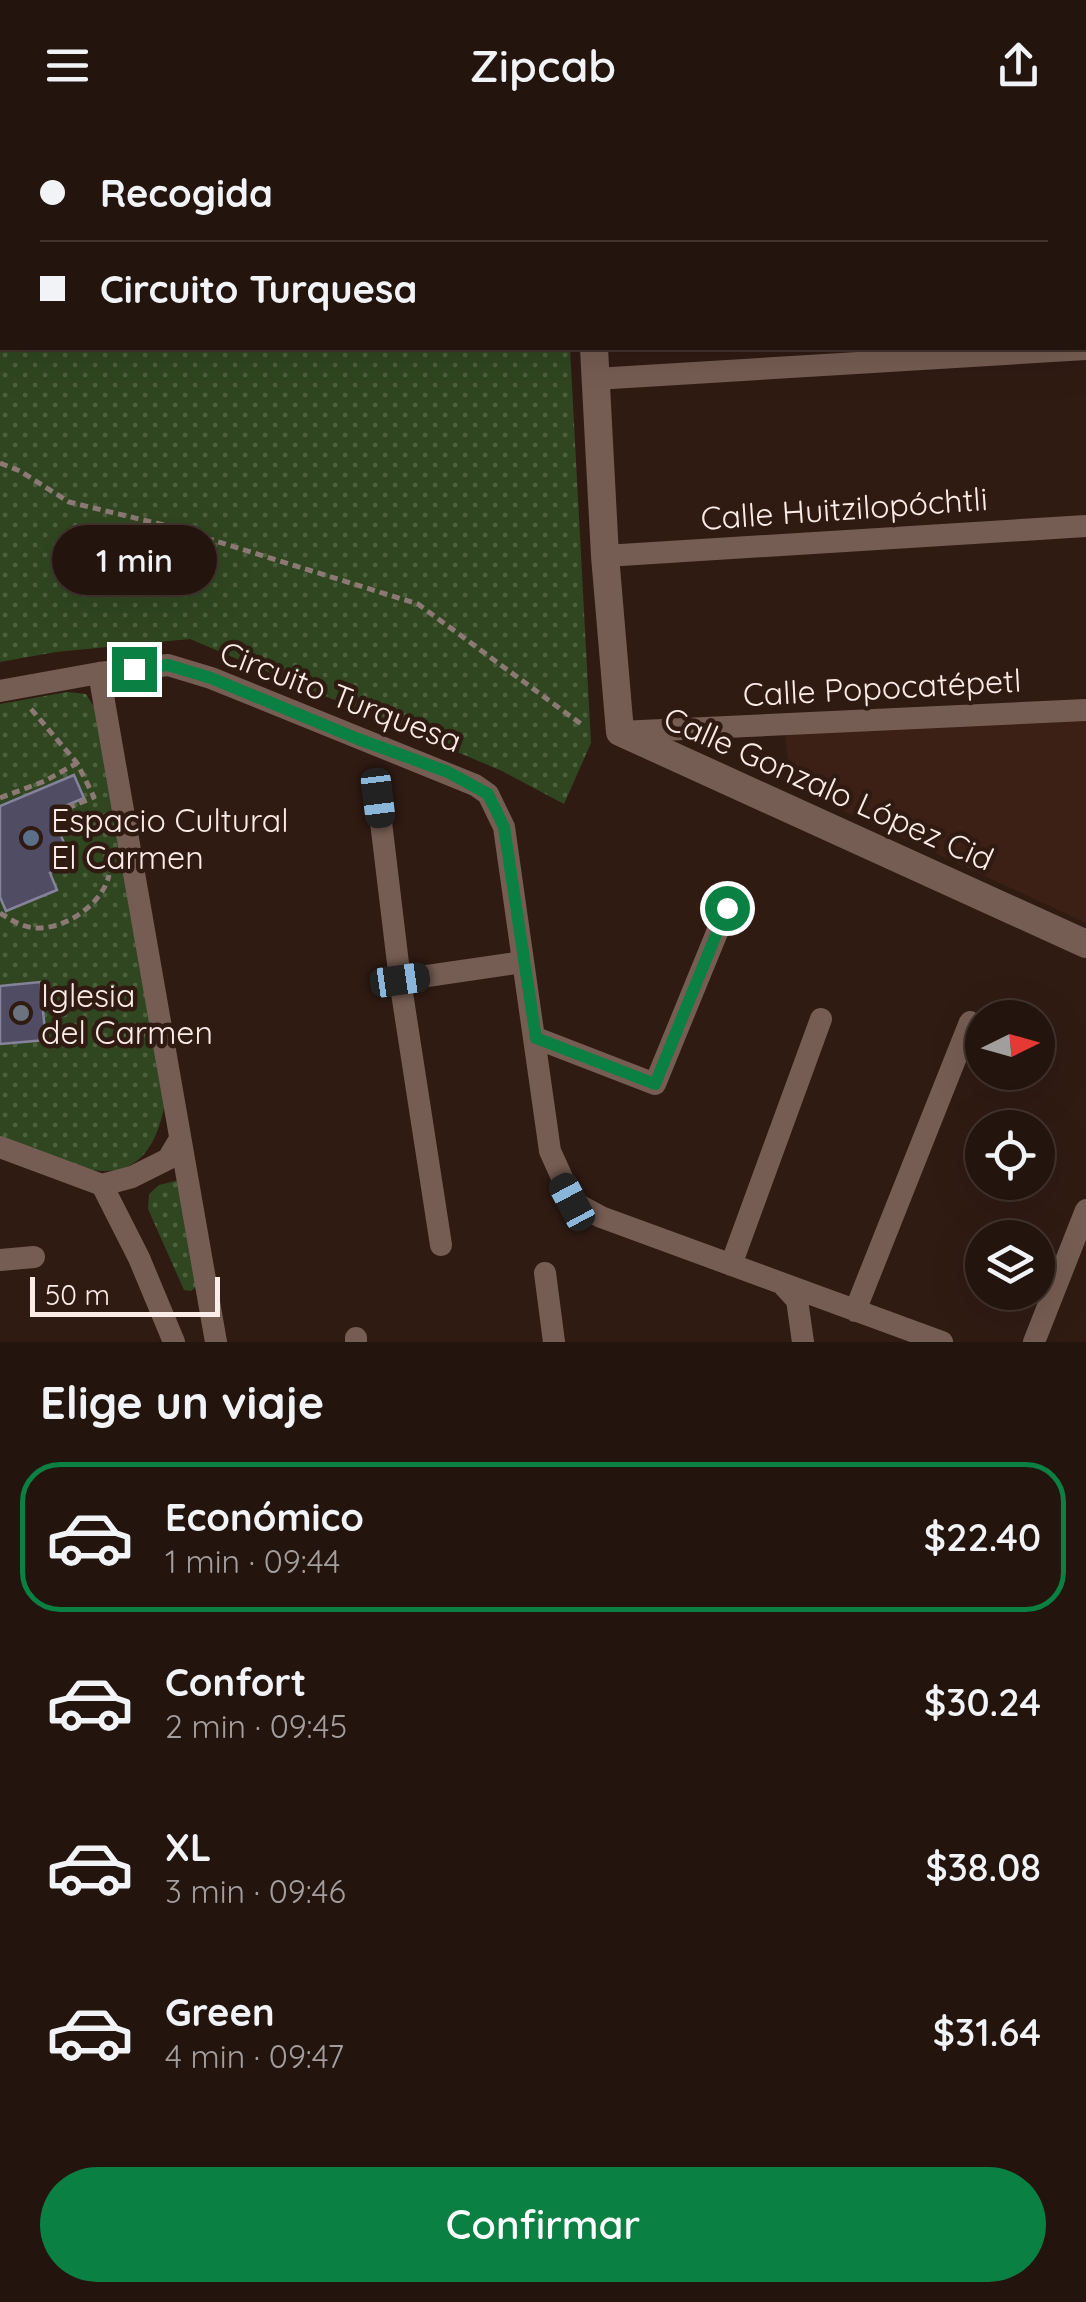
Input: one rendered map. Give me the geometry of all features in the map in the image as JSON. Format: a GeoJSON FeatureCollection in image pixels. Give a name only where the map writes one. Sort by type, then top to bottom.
{"type":"FeatureCollection","features":[{"type":"Feature","properties":{"kind":"street","name":"Calle Gonzalo López Cid"},"geometry":{"type":"LineString","coordinates":[[594,350],[605,556],[620,732],[1086,944]]}},
{"type":"Feature","properties":{"kind":"street"},"geometry":{"type":"LineString","coordinates":[[595,379],[1070,350]]}},
{"type":"Feature","properties":{"kind":"street","name":"Calle Huitzilopóchtli"},"geometry":{"type":"LineString","coordinates":[[605,556],[1086,526]]}},
{"type":"Feature","properties":{"kind":"street","name":"Circuito Turquesa"},"geometry":{"type":"LineString","coordinates":[[2,691],[168,665],[211,678],[475,784],[488,794],[504,827],[550,1150],[572,1202],[600,1217],[942,1342]]}},
{"type":"Feature","properties":{"kind":"street"},"geometry":{"type":"LineString","coordinates":[[99,673],[216,1342]]}},
{"type":"Feature","properties":{"kind":"street","name":"Calle Popocatépetl"},"geometry":{"type":"LineString","coordinates":[[620,732],[1086,710]]}},
{"type":"Feature","properties":{"kind":"street"},"geometry":{"type":"LineString","coordinates":[[378,798],[400,980],[441,1244]]}},
{"type":"Feature","properties":{"kind":"street"},"geometry":{"type":"LineString","coordinates":[[536,1038],[655,1084],[727,908]]}},
{"type":"Feature","properties":{"kind":"street"},"geometry":{"type":"LineString","coordinates":[[400,980],[522,962]]}},
{"type":"Feature","properties":{"kind":"street"},"geometry":{"type":"LineString","coordinates":[[731,1265],[821,1019]]}},
{"type":"Feature","properties":{"kind":"street"},"geometry":{"type":"LineString","coordinates":[[855,1312],[965,1035]]}},
{"type":"Feature","properties":{"kind":"street"},"geometry":{"type":"LineString","coordinates":[[0,1147],[102,1185],[132,1178],[168,1158],[180,1140]]}},
{"type":"Feature","properties":{"kind":"street"},"geometry":{"type":"LineString","coordinates":[[102,1185],[139,1258],[174,1342]]}},
{"type":"Feature","properties":{"kind":"street"},"geometry":{"type":"LineString","coordinates":[[1034,1342],[1086,1210]]}},
{"type":"Feature","properties":{"kind":"street"},"geometry":{"type":"LineString","coordinates":[[0,1260],[34,1257]]}},
{"type":"Feature","properties":{"kind":"street"},"geometry":{"type":"LineString","coordinates":[[545,1272],[554,1342]]}},
{"type":"Feature","properties":{"kind":"street"},"geometry":{"type":"LineString","coordinates":[[784,1286],[797,1300],[803,1342]]}},
{"type":"Feature","properties":{"kind":"path"},"geometry":{"type":"LineString","coordinates":[[0,463],[69,502],[164,525],[418,604],[581,724]]}},
{"type":"Feature","properties":{"kind":"path"},"geometry":{"type":"LineString","coordinates":[[2,691],[36,712],[77,763],[100,811]]}},
{"type":"Feature","properties":{"kind":"path"},"geometry":{"type":"LineString","coordinates":[[0,798],[45,781],[77,763]]}},
{"type":"Feature","properties":{"kind":"path"},"geometry":{"type":"LineString","coordinates":[[63,810],[94,797]]}},
{"type":"Feature","properties":{"kind":"path"},"geometry":{"type":"LineString","coordinates":[[0,913],[33,928],[64,921],[100,899],[109,879],[108,869]]}},
{"type":"Feature","properties":{"kind":"shaded area"},"geometry":{"type":"Polygon","coordinates":[[[1086,719],[1086,923],[792,787],[784,730],[1086,719]]]}},
{"type":"Feature","properties":{"kind":"green space"},"geometry":{"type":"Polygon","coordinates":[[[0,350],[570,350],[591,743],[564,804],[502,771],[190,639],[56,652],[0,662],[0,350]]]}},
{"type":"Feature","properties":{"kind":"green space"},"geometry":{"type":"Polygon","coordinates":[[[67,692],[86,694],[96,710],[165,1103],[155,1137],[141,1158],[122,1168],[101,1171],[52,1159],[0,1139],[0,704],[67,692]]]}},
{"type":"Feature","properties":{"kind":"green space"},"geometry":{"type":"Polygon","coordinates":[[[179,1180],[199,1284],[191,1291],[184,1290],[148,1209],[149,1194],[159,1185],[179,1180]]]}},
{"type":"Feature","properties":{"kind":"building","name":"Espacio Cultural El Carmen"},"geometry":{"type":"Polygon","coordinates":[[[74,775],[84,798],[51,812],[73,864],[50,873],[57,890],[6,911],[0,897],[0,806],[74,775]]]}},
{"type":"Feature","properties":{"kind":"building","name":"Iglesia del Carmen"},"geometry":{"type":"Polygon","coordinates":[[[40,982],[46,1040],[0,1044],[0,986],[40,982]]]}},
{"type":"Feature","properties":{"kind":"place","name":"Espacio Cultural El Carmen"},"geometry":{"type":"Point","coordinates":[31,838]}},
{"type":"Feature","properties":{"kind":"place","name":"Iglesia del Carmen"},"geometry":{"type":"Point","coordinates":[21,1013]}},
{"type":"Feature","properties":{"kind":"route"},"geometry":{"type":"LineString","coordinates":[[134,669],[168,665],[211,678],[448,772],[488,794],[504,827],[536,1038],[655,1084],[727,908]]}}]}
